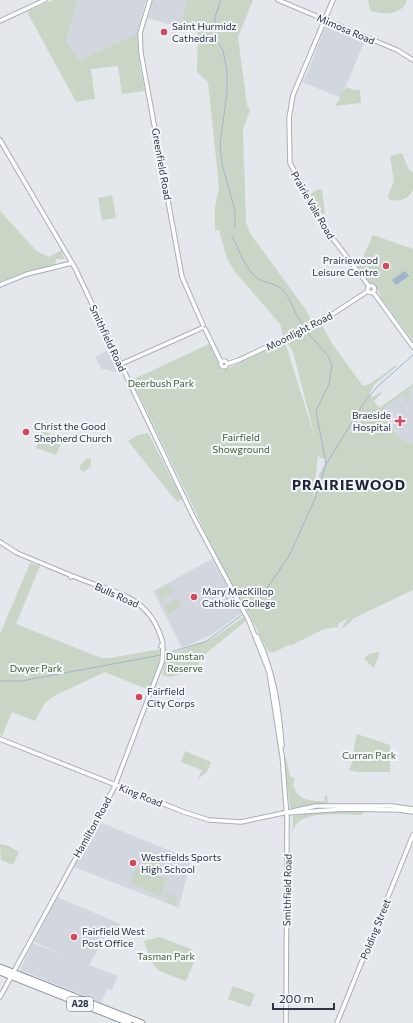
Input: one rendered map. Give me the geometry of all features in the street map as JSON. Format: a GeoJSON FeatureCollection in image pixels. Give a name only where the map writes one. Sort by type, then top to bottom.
{"type":"FeatureCollection","features":[{"type":"Feature","properties":{"kind":"highway","name":"A28"},"geometry":{"type":"LineString","coordinates":[[0,967],[12,974],[129,1023]]}},
{"type":"Feature","properties":{"kind":"highway","name":"A28"},"geometry":{"type":"LineString","coordinates":[[0,972],[12,974],[142,1023]]}},
{"type":"Feature","properties":{"kind":"main road"},"geometry":{"type":"LineString","coordinates":[[0,21],[45,0]]}},
{"type":"Feature","properties":{"kind":"main road","name":"Greenfield Road"},"geometry":{"type":"LineString","coordinates":[[150,0],[140,33],[141,53],[182,277],[203,327],[221,362]]}},
{"type":"Feature","properties":{"kind":"main road","name":"Mimosa Road"},"geometry":{"type":"LineString","coordinates":[[278,0],[397,50],[413,60]]}},
{"type":"Feature","properties":{"kind":"main road","name":"Prairie Vale Road"},"geometry":{"type":"LineString","coordinates":[[333,0],[291,102],[289,161],[324,227],[369,286],[374,287],[373,292]]}},
{"type":"Feature","properties":{"kind":"main road","name":"Smithfield Road"},"geometry":{"type":"LineString","coordinates":[[0,140],[72,263],[193,516],[269,662],[275,685],[287,813],[286,1023]]}},
{"type":"Feature","properties":{"kind":"main road"},"geometry":{"type":"LineString","coordinates":[[0,285],[27,274],[72,263]]}},
{"type":"Feature","properties":{"kind":"main road"},"geometry":{"type":"LineString","coordinates":[[369,286],[368,291],[373,292],[413,347]]}},
{"type":"Feature","properties":{"kind":"main road","name":"Moonlight Road"},"geometry":{"type":"LineString","coordinates":[[221,362],[223,366],[236,362],[322,321],[368,291]]}},
{"type":"Feature","properties":{"kind":"main road"},"geometry":{"type":"LineString","coordinates":[[121,364],[203,327]]}},
{"type":"Feature","properties":{"kind":"main road","name":"Bulls Road"},"geometry":{"type":"LineString","coordinates":[[0,542],[14,552],[72,575],[142,606],[155,622],[163,644],[166,645],[163,651]]}},
{"type":"Feature","properties":{"kind":"main road","name":"Smithfield Road"},"geometry":{"type":"LineString","coordinates":[[250,625],[267,666],[282,756]]}},
{"type":"Feature","properties":{"kind":"main road"},"geometry":{"type":"LineString","coordinates":[[259,646],[269,662],[272,689]]}},
{"type":"Feature","properties":{"kind":"main road","name":"Hamilton Road"},"geometry":{"type":"LineString","coordinates":[[0,997],[115,784],[158,677],[163,658],[163,651]]}},
{"type":"Feature","properties":{"kind":"main road"},"geometry":{"type":"LineString","coordinates":[[275,710],[280,728],[280,748]]}},
{"type":"Feature","properties":{"kind":"main road","name":"King Road"},"geometry":{"type":"LineString","coordinates":[[0,739],[184,812],[209,820],[241,822],[316,806],[392,806],[413,809]]}},
{"type":"Feature","properties":{"kind":"main road","name":"King Road"},"geometry":{"type":"LineString","coordinates":[[287,813],[344,809],[399,810],[413,812]]}},
{"type":"Feature","properties":{"kind":"main road","name":"Polding Street"},"geometry":{"type":"LineString","coordinates":[[337,1023],[413,835]]}},
{"type":"Feature","properties":{"kind":"shaded area"},"geometry":{"type":"Polygon","coordinates":[[[77,0],[146,0],[137,34],[79,60],[66,41],[77,0]]]}},
{"type":"Feature","properties":{"kind":"shaded area"},"geometry":{"type":"Polygon","coordinates":[[[153,0],[187,0],[183,15],[182,28],[148,18],[153,0]]]}},
{"type":"Feature","properties":{"kind":"shaded area"},"geometry":{"type":"Polygon","coordinates":[[[326,24],[365,40],[341,98],[302,82],[308,71],[326,24]]]}},
{"type":"Feature","properties":{"kind":"shaded area"},"geometry":{"type":"Polygon","coordinates":[[[111,349],[119,366],[116,373],[106,369],[102,370],[95,357],[111,349]]]}},
{"type":"Feature","properties":{"kind":"shaded area","name":"Braeside Hospital"},"geometry":{"type":"Polygon","coordinates":[[[413,384],[413,455],[379,409],[413,384]]]}},
{"type":"Feature","properties":{"kind":"shaded area","name":"Mary MacKillop Catholic College"},"geometry":{"type":"Polygon","coordinates":[[[212,559],[242,613],[213,634],[182,648],[153,591],[212,559]]]}},
{"type":"Feature","properties":{"kind":"shaded area","name":"Westfields Sports High School"},"geometry":{"type":"Polygon","coordinates":[[[99,822],[191,859],[179,908],[74,867],[99,822]]]}},
{"type":"Feature","properties":{"kind":"shaded area"},"geometry":{"type":"Polygon","coordinates":[[[57,897],[121,924],[117,932],[109,929],[89,965],[118,976],[112,990],[107,989],[101,1002],[20,970],[33,943],[69,957],[34,942],[57,897]]]}},
{"type":"Feature","properties":{"kind":"green space"},"geometry":{"type":"Polygon","coordinates":[[[53,0],[77,0],[66,41],[79,60],[137,34],[140,67],[145,91],[122,94],[118,66],[91,69],[95,99],[76,102],[27,12],[53,0]]]}},
{"type":"Feature","properties":{"kind":"green space"},"geometry":{"type":"Polygon","coordinates":[[[187,0],[253,0],[238,37],[247,105],[250,110],[243,129],[246,223],[250,233],[306,310],[315,328],[322,325],[333,345],[363,386],[370,384],[396,365],[396,367],[375,384],[369,394],[373,397],[381,392],[382,393],[374,401],[379,408],[413,384],[412,389],[411,388],[409,390],[408,403],[405,401],[406,395],[403,394],[383,409],[382,413],[399,436],[408,443],[413,444],[413,590],[354,618],[344,628],[342,627],[348,618],[339,623],[338,627],[324,629],[272,653],[268,651],[246,608],[220,563],[132,380],[209,344],[222,371],[285,342],[316,441],[293,352],[283,336],[280,324],[235,272],[227,259],[219,230],[215,231],[215,206],[219,187],[208,82],[197,72],[198,33],[182,28],[183,15],[187,0]],[[318,454],[313,502],[319,475],[327,459],[320,458],[318,454]]]}},
{"type":"Feature","properties":{"kind":"green space"},"geometry":{"type":"Polygon","coordinates":[[[368,0],[407,1],[400,10],[391,13],[381,13],[370,11],[368,0]]]}},
{"type":"Feature","properties":{"kind":"green space"},"geometry":{"type":"Polygon","coordinates":[[[346,87],[354,90],[360,90],[361,103],[335,106],[346,87]]]}},
{"type":"Feature","properties":{"kind":"green space"},"geometry":{"type":"Polygon","coordinates":[[[402,153],[408,168],[413,173],[413,189],[406,198],[396,201],[389,199],[388,196],[394,181],[390,156],[402,153]]]}},
{"type":"Feature","properties":{"kind":"green space"},"geometry":{"type":"Polygon","coordinates":[[[319,189],[322,190],[325,213],[320,215],[310,194],[319,189]]]}},
{"type":"Feature","properties":{"kind":"green space"},"geometry":{"type":"Polygon","coordinates":[[[112,195],[116,218],[102,220],[98,198],[112,195]]]}},
{"type":"Feature","properties":{"kind":"green space"},"geometry":{"type":"Polygon","coordinates":[[[0,211],[38,252],[49,257],[61,250],[64,259],[56,259],[55,265],[21,273],[0,282],[0,211]]]}},
{"type":"Feature","properties":{"kind":"green space"},"geometry":{"type":"Polygon","coordinates":[[[373,235],[413,249],[413,341],[381,298],[377,288],[372,283],[368,282],[357,267],[359,266],[373,235]]]}},
{"type":"Feature","properties":{"kind":"green space"},"geometry":{"type":"Polygon","coordinates":[[[42,431],[63,439],[56,455],[36,448],[42,431]]]}},
{"type":"Feature","properties":{"kind":"green space"},"geometry":{"type":"Polygon","coordinates":[[[148,433],[182,499],[177,502],[128,441],[138,435],[148,433]]]}},
{"type":"Feature","properties":{"kind":"green space"},"geometry":{"type":"Polygon","coordinates":[[[87,458],[91,459],[91,466],[84,472],[80,470],[80,466],[87,458]]]}},
{"type":"Feature","properties":{"kind":"green space","name":"Dwyer Park"},"geometry":{"type":"Polygon","coordinates":[[[30,563],[40,566],[16,624],[101,658],[110,658],[160,649],[158,668],[149,690],[105,672],[54,696],[45,703],[35,721],[12,712],[2,736],[0,735],[0,634],[30,563]]]}},
{"type":"Feature","properties":{"kind":"green space"},"geometry":{"type":"Polygon","coordinates":[[[169,585],[173,592],[161,599],[157,591],[169,585]]]}},
{"type":"Feature","properties":{"kind":"green space"},"geometry":{"type":"Polygon","coordinates":[[[177,599],[181,607],[168,614],[164,606],[177,599]]]}},
{"type":"Feature","properties":{"kind":"green space","name":"Dunstan Reserve"},"geometry":{"type":"Polygon","coordinates":[[[245,616],[247,620],[203,656],[195,670],[171,677],[162,675],[166,656],[212,639],[245,616]]]}},
{"type":"Feature","properties":{"kind":"green space"},"geometry":{"type":"Polygon","coordinates":[[[380,652],[374,668],[364,659],[369,654],[380,652]]]}},
{"type":"Feature","properties":{"kind":"green space","name":"Curran Park"},"geometry":{"type":"Polygon","coordinates":[[[357,734],[390,745],[390,772],[356,772],[349,770],[357,734]]]}},
{"type":"Feature","properties":{"kind":"green space"},"geometry":{"type":"Polygon","coordinates":[[[185,751],[211,762],[207,772],[198,779],[202,770],[181,762],[185,751]]]}},
{"type":"Feature","properties":{"kind":"green space"},"geometry":{"type":"Polygon","coordinates":[[[284,758],[286,758],[290,776],[295,779],[293,785],[298,794],[305,799],[320,801],[325,801],[324,796],[327,795],[328,805],[294,809],[290,808],[284,758]]]}},
{"type":"Feature","properties":{"kind":"green space"},"geometry":{"type":"Polygon","coordinates":[[[363,811],[363,815],[316,815],[300,821],[295,826],[292,834],[293,816],[315,812],[363,811]]]}},
{"type":"Feature","properties":{"kind":"green space"},"geometry":{"type":"Polygon","coordinates":[[[0,844],[9,846],[19,852],[13,865],[1,860],[0,844]]]}},
{"type":"Feature","properties":{"kind":"green space"},"geometry":{"type":"Polygon","coordinates":[[[148,849],[162,856],[156,871],[142,865],[148,849]]]}},
{"type":"Feature","properties":{"kind":"green space"},"geometry":{"type":"Polygon","coordinates":[[[137,867],[167,879],[160,896],[130,883],[137,867]]]}},
{"type":"Feature","properties":{"kind":"green space"},"geometry":{"type":"Polygon","coordinates":[[[166,893],[177,897],[176,906],[168,903],[170,899],[165,897],[166,893]]]}},
{"type":"Feature","properties":{"kind":"green space","name":"Tasman Park"},"geometry":{"type":"Polygon","coordinates":[[[160,937],[193,950],[189,960],[194,962],[186,981],[162,972],[154,965],[144,941],[160,937]]]}},
{"type":"Feature","properties":{"kind":"green space"},"geometry":{"type":"Polygon","coordinates":[[[233,986],[255,994],[250,1007],[228,999],[233,986]]]}},
{"type":"Feature","properties":{"kind":"water"},"geometry":{"type":"Polygon","coordinates":[[[405,271],[409,276],[396,285],[392,280],[405,271]]]}},
{"type":"Feature","properties":{"kind":"waterway"},"geometry":{"type":"LineString","coordinates":[[221,0],[215,17],[216,40],[223,50],[227,72],[227,92],[220,145],[222,164],[235,211],[235,227]]}},
{"type":"Feature","properties":{"kind":"waterway"},"geometry":{"type":"LineString","coordinates":[[232,236],[246,264],[253,274],[260,280],[281,288],[290,300],[298,317],[304,325]]}},
{"type":"Feature","properties":{"kind":"waterway"},"geometry":{"type":"LineString","coordinates":[[248,610],[261,597],[289,556],[314,501],[326,464],[316,411],[329,384],[332,365],[328,356],[307,332]]}},
{"type":"Feature","properties":{"kind":"waterway"},"geometry":{"type":"LineString","coordinates":[[327,463],[365,401],[377,387],[413,355]]}},
{"type":"Feature","properties":{"kind":"waterway"},"geometry":{"type":"LineString","coordinates":[[165,654],[207,641],[242,615]]}},
{"type":"Feature","properties":{"kind":"waterway"},"geometry":{"type":"LineString","coordinates":[[0,681],[21,681],[161,655]]}},
{"type":"Feature","properties":{"kind":"place","name":"Saint Hurmidz Cathedral"},"geometry":{"type":"Point","coordinates":[164,32]}},
{"type":"Feature","properties":{"kind":"place","name":"Prairiewood Leisure Centre"},"geometry":{"type":"Point","coordinates":[386,266]}},
{"type":"Feature","properties":{"kind":"place","name":"Braeside Hospital"},"geometry":{"type":"Point","coordinates":[400,421]}},
{"type":"Feature","properties":{"kind":"place","name":"Christ the Good Shepherd Church"},"geometry":{"type":"Point","coordinates":[26,432]}},
{"type":"Feature","properties":{"kind":"place","name":"Mary MacKillop Catholic College"},"geometry":{"type":"Point","coordinates":[194,597]}},
{"type":"Feature","properties":{"kind":"place","name":"Fairfield City Corps"},"geometry":{"type":"Point","coordinates":[139,697]}},
{"type":"Feature","properties":{"kind":"place","name":"Westfields Sports High School"},"geometry":{"type":"Point","coordinates":[133,863]}},
{"type":"Feature","properties":{"kind":"place","name":"Fairfield West Post Office"},"geometry":{"type":"Point","coordinates":[74,937]}},
{"type":"Feature","properties":{"kind":"district","name":"PRAIRIEWOOD"},"geometry":{"type":"Point","coordinates":[349,485]}},
{"type":"Feature","properties":{"kind":"park label","name":"Deerbush Park"},"geometry":{"type":"Point","coordinates":[161,383]}},
{"type":"Feature","properties":{"kind":"park label","name":"Fairfield Showground"},"geometry":{"type":"Point","coordinates":[241,442]}}]}
